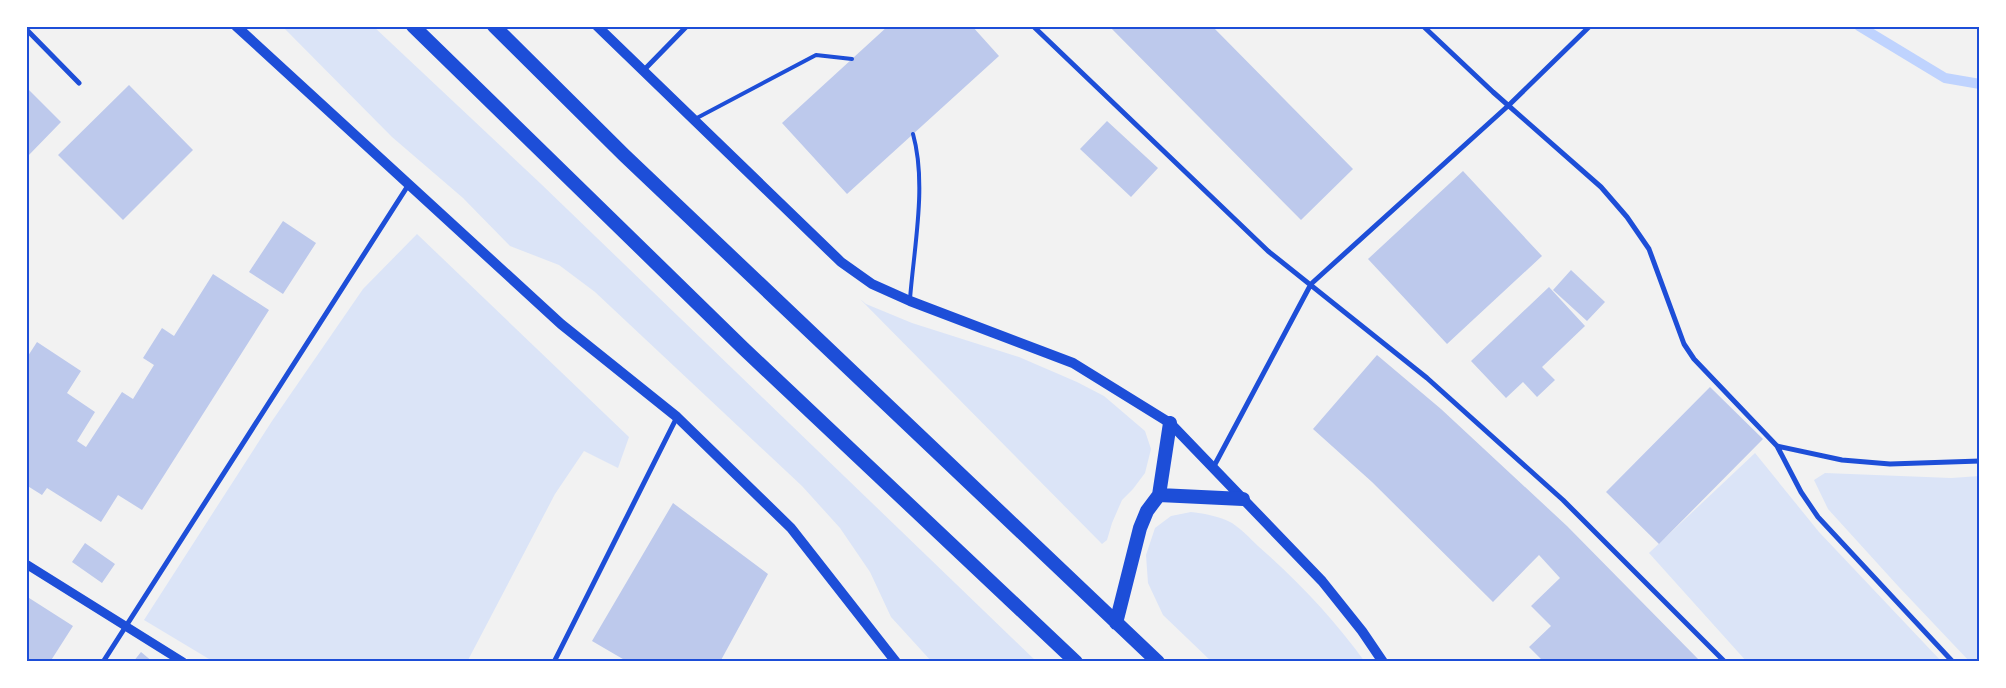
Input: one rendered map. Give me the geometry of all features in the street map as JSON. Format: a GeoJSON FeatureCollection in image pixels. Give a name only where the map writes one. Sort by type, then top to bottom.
{"type":"FeatureCollection","features":[{"type":"Feature","properties":{"kind":"highway"},"geometry":{"type":"LineString","coordinates":[[413,26],[743,348],[1076,662]]}},
{"type":"Feature","properties":{"kind":"highway"},"geometry":{"type":"LineString","coordinates":[[494,26],[632,162],[1158,662]]}},
{"type":"Feature","properties":{"kind":"highway"},"geometry":{"type":"LineString","coordinates":[[1116,622],[1140,528],[1147,511],[1160,494],[1170,423]]}},
{"type":"Feature","properties":{"kind":"highway"},"geometry":{"type":"LineString","coordinates":[[1160,494],[1243,499]]}},
{"type":"Feature","properties":{"kind":"main road"},"geometry":{"type":"LineString","coordinates":[[236,26],[561,324],[677,417],[791,528],[896,662]]}},
{"type":"Feature","properties":{"kind":"main road"},"geometry":{"type":"LineString","coordinates":[[597,26],[841,262],[872,284],[910,301],[1073,363],[1170,423],[1322,581],[1362,631],[1383,662]]}},
{"type":"Feature","properties":{"kind":"street"},"geometry":{"type":"LineString","coordinates":[[643,71],[688,26]]}},
{"type":"Feature","properties":{"kind":"street"},"geometry":{"type":"LineString","coordinates":[[1033,26],[1234,220],[1268,250],[1427,378],[1563,500],[1725,662]]}},
{"type":"Feature","properties":{"kind":"street"},"geometry":{"type":"LineString","coordinates":[[1423,26],[1492,92],[1601,188],[1627,217],[1649,249],[1684,344],[1694,359],[1777,446],[1801,492],[1818,517],[1953,662]]}},
{"type":"Feature","properties":{"kind":"street"},"geometry":{"type":"LineString","coordinates":[[1213,468],[1311,284],[1509,105],[1590,26]]}},
{"type":"Feature","properties":{"kind":"street"},"geometry":{"type":"LineString","coordinates":[[26,29],[79,83]]}},
{"type":"Feature","properties":{"kind":"street"},"geometry":{"type":"LineString","coordinates":[[103,662],[409,184]]}},
{"type":"Feature","properties":{"kind":"street"},"geometry":{"type":"LineString","coordinates":[[554,662],[677,417]]}},
{"type":"Feature","properties":{"kind":"street"},"geometry":{"type":"LineString","coordinates":[[1777,446],[1842,460],[1890,464],[1980,461]]}},
{"type":"Feature","properties":{"kind":"street"},"geometry":{"type":"LineString","coordinates":[[26,564],[183,662]]}},
{"type":"Feature","properties":{"kind":"lane"},"geometry":{"type":"LineString","coordinates":[[693,120],[816,55],[852,59]]}},
{"type":"Feature","properties":{"kind":"lane"},"geometry":{"type":"LineString","coordinates":[[910,301],[918,204],[918,152],[913,134]]}},
{"type":"Feature","properties":{"kind":"shaded area"},"geometry":{"type":"Polygon","coordinates":[[[282,26],[373,26],[540,183],[1037,662],[932,662],[891,617],[870,572],[840,528],[802,486],[595,292],[559,265],[510,246],[463,198],[392,137],[282,26]]]}},
{"type":"Feature","properties":{"kind":"shaded area"},"geometry":{"type":"Polygon","coordinates":[[[417,234],[629,437],[618,468],[584,451],[555,494],[467,662],[214,662],[144,620],[272,421],[363,289],[417,234]]]}},
{"type":"Feature","properties":{"kind":"shaded area"},"geometry":{"type":"Polygon","coordinates":[[[860,299],[866,304],[912,323],[1019,357],[1077,382],[1104,396],[1145,431],[1151,449],[1145,473],[1122,500],[1107,540],[1102,544],[860,299]]]}},
{"type":"Feature","properties":{"kind":"shaded area"},"geometry":{"type":"Polygon","coordinates":[[[1755,453],[1819,532],[1942,662],[1747,662],[1649,553],[1755,453]]]}},
{"type":"Feature","properties":{"kind":"shaded area"},"geometry":{"type":"Polygon","coordinates":[[[1825,473],[1951,478],[1980,476],[1980,662],[1970,662],[1828,509],[1814,480],[1825,473]]]}},
{"type":"Feature","properties":{"kind":"shaded area"},"geometry":{"type":"Polygon","coordinates":[[[1191,512],[1222,519],[1232,523],[1242,531],[1315,601],[1365,662],[1212,662],[1163,615],[1148,583],[1146,555],[1155,528],[1171,516],[1191,512]]]}},
{"type":"Feature","properties":{"kind":"building"},"geometry":{"type":"Polygon","coordinates":[[[888,26],[972,26],[999,56],[847,194],[782,123],[888,26]]]}},
{"type":"Feature","properties":{"kind":"building"},"geometry":{"type":"Polygon","coordinates":[[[1109,26],[1212,26],[1353,169],[1301,220],[1109,26]]]}},
{"type":"Feature","properties":{"kind":"building"},"geometry":{"type":"Polygon","coordinates":[[[129,85],[193,150],[123,220],[58,155],[129,85]]]}},
{"type":"Feature","properties":{"kind":"building"},"geometry":{"type":"Polygon","coordinates":[[[26,87],[61,122],[27,157],[26,156],[26,87]]]}},
{"type":"Feature","properties":{"kind":"building"},"geometry":{"type":"Polygon","coordinates":[[[1107,121],[1158,168],[1131,197],[1080,149],[1107,121]]]}},
{"type":"Feature","properties":{"kind":"building"},"geometry":{"type":"Polygon","coordinates":[[[1463,171],[1542,256],[1447,344],[1368,259],[1463,171]]]}},
{"type":"Feature","properties":{"kind":"building"},"geometry":{"type":"Polygon","coordinates":[[[283,221],[316,243],[283,294],[249,272],[283,221]]]}},
{"type":"Feature","properties":{"kind":"building"},"geometry":{"type":"Polygon","coordinates":[[[1571,270],[1605,302],[1587,321],[1553,290],[1571,270]]]}},
{"type":"Feature","properties":{"kind":"building"},"geometry":{"type":"Polygon","coordinates":[[[213,274],[269,310],[142,510],[118,495],[101,522],[47,488],[42,495],[26,485],[26,359],[37,342],[81,371],[67,393],[95,412],[77,441],[86,447],[122,392],[133,399],[154,365],[143,358],[162,328],[174,336],[213,274]]]}},
{"type":"Feature","properties":{"kind":"building"},"geometry":{"type":"Polygon","coordinates":[[[1549,287],[1585,326],[1542,367],[1555,380],[1537,397],[1523,382],[1506,398],[1471,361],[1549,287]]]}},
{"type":"Feature","properties":{"kind":"building"},"geometry":{"type":"Polygon","coordinates":[[[1377,355],[1441,409],[1567,526],[1701,662],[1544,662],[1529,647],[1551,626],[1531,606],[1560,578],[1539,555],[1493,602],[1372,482],[1313,429],[1377,355]]]}},
{"type":"Feature","properties":{"kind":"building"},"geometry":{"type":"Polygon","coordinates":[[[1710,387],[1763,439],[1659,544],[1606,492],[1710,387]]]}},
{"type":"Feature","properties":{"kind":"building"},"geometry":{"type":"Polygon","coordinates":[[[673,503],[768,574],[720,662],[628,662],[592,641],[673,503]]]}},
{"type":"Feature","properties":{"kind":"building"},"geometry":{"type":"Polygon","coordinates":[[[85,543],[115,564],[102,583],[72,562],[85,543]]]}},
{"type":"Feature","properties":{"kind":"building"},"geometry":{"type":"Polygon","coordinates":[[[26,596],[73,626],[50,662],[26,662],[26,596]]]}},
{"type":"Feature","properties":{"kind":"building"},"geometry":{"type":"Polygon","coordinates":[[[141,652],[153,662],[133,662],[141,652]]]}},
{"type":"Feature","properties":{"kind":"waterway"},"geometry":{"type":"LineString","coordinates":[[1859,26],[1945,78],[1980,84]]}}]}
